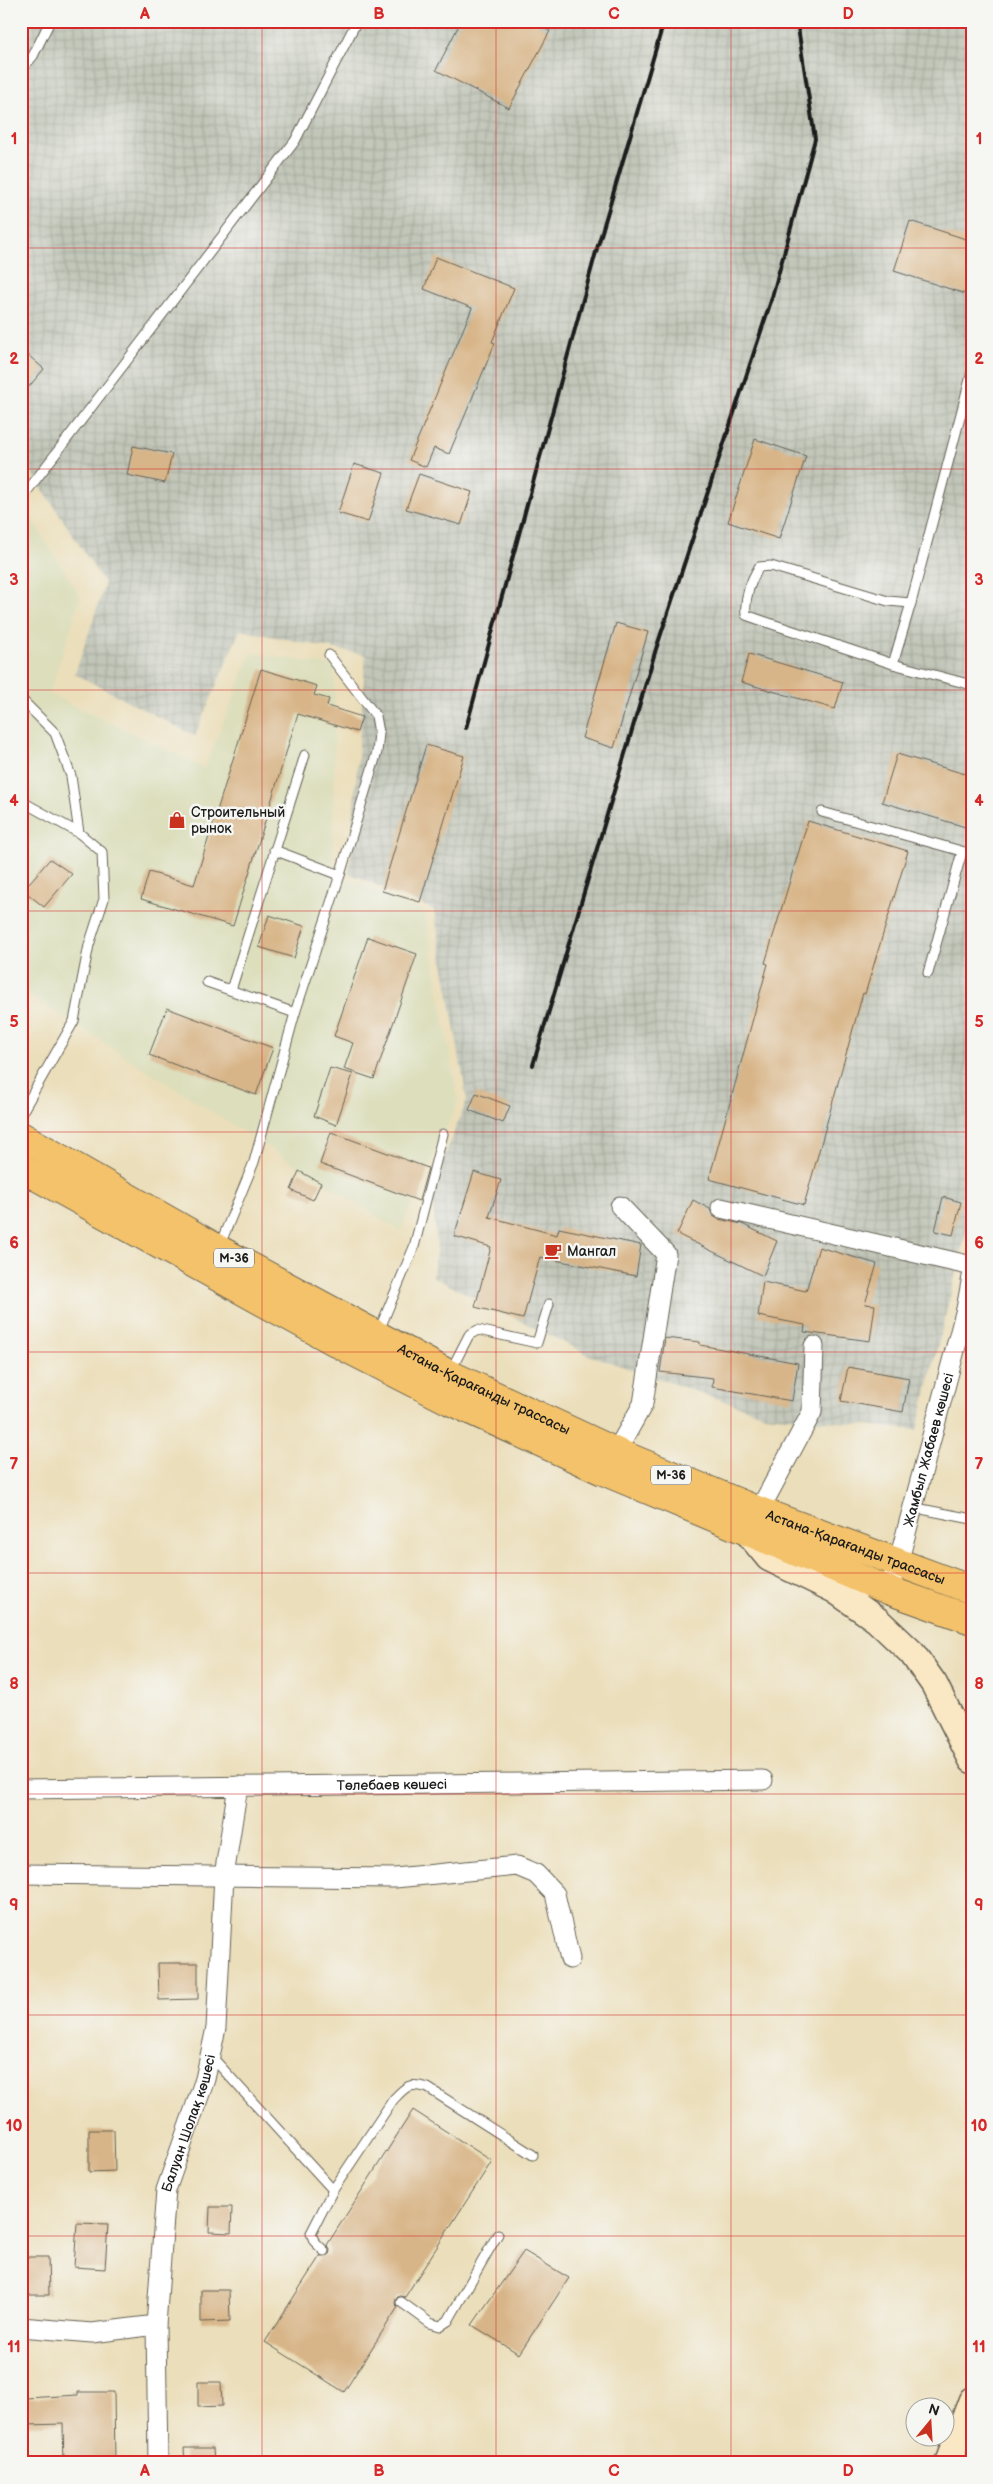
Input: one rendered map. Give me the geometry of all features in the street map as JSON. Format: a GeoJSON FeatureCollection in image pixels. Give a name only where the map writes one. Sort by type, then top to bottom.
{"type":"FeatureCollection","features":[{"type":"Feature","properties":{"kind":"main road","name":"Астана-Қарағанды трассасы"},"geometry":{"type":"LineString","coordinates":[[21,1136],[218,1249],[449,1374],[616,1452],[888,1590],[972,1620]]}},
{"type":"Feature","properties":{"kind":"main road","name":"Астана-Қарағанды трассасы"},"geometry":{"type":"LineString","coordinates":[[21,1168],[348,1348],[450,1401],[603,1471],[752,1520],[898,1563],[972,1590]]}},
{"type":"Feature","properties":{"kind":"main road"},"geometry":{"type":"LineString","coordinates":[[752,1520],[769,1558],[835,1590],[877,1620],[912,1653],[934,1684],[972,1760]]}},
{"type":"Feature","properties":{"kind":"main road"},"geometry":{"type":"LineString","coordinates":[[948,2463],[972,2400]]}},
{"type":"Feature","properties":{"kind":"street"},"geometry":{"type":"LineString","coordinates":[[616,1452],[644,1404],[666,1254],[620,1206]]}},
{"type":"Feature","properties":{"kind":"street"},"geometry":{"type":"LineString","coordinates":[[721,1208],[972,1266]]}},
{"type":"Feature","properties":{"kind":"street","name":"Жамбыл Жабаев көшесі"},"geometry":{"type":"LineString","coordinates":[[888,1590],[898,1563],[911,1506],[969,1309],[972,1277]]}},
{"type":"Feature","properties":{"kind":"street"},"geometry":{"type":"LineString","coordinates":[[752,1520],[812,1412],[814,1346]]}},
{"type":"Feature","properties":{"kind":"street","name":"Төлебаев көшесі"},"geometry":{"type":"LineString","coordinates":[[21,1789],[763,1780]]}},
{"type":"Feature","properties":{"kind":"street","name":"Балуан Шолақ көшесі"},"geometry":{"type":"LineString","coordinates":[[158,2463],[156,2325],[166,2190],[205,2079],[216,2028],[224,1876],[238,1786]]}},
{"type":"Feature","properties":{"kind":"street"},"geometry":{"type":"LineString","coordinates":[[21,1874],[395,1878],[517,1866],[536,1874],[555,1894],[570,1959]]}},
{"type":"Feature","properties":{"kind":"street"},"geometry":{"type":"LineString","coordinates":[[21,2327],[92,2333],[156,2325]]}},
{"type":"Feature","properties":{"kind":"lane"},"geometry":{"type":"LineString","coordinates":[[21,70],[33,56],[50,21]]}},
{"type":"Feature","properties":{"kind":"lane"},"geometry":{"type":"LineString","coordinates":[[21,498],[294,140],[357,21]]}},
{"type":"Feature","properties":{"kind":"lane"},"geometry":{"type":"LineString","coordinates":[[893,664],[972,372]]}},
{"type":"Feature","properties":{"kind":"lane"},"geometry":{"type":"LineString","coordinates":[[911,603],[888,601],[771,566],[759,567],[752,578],[745,602],[746,614],[893,664],[972,685]]}},
{"type":"Feature","properties":{"kind":"lane"},"geometry":{"type":"LineString","coordinates":[[218,1249],[254,1162],[295,1013],[340,875],[376,752],[379,733],[376,716],[328,655]]}},
{"type":"Feature","properties":{"kind":"lane"},"geometry":{"type":"LineString","coordinates":[[21,699],[55,733],[71,776],[79,833]]}},
{"type":"Feature","properties":{"kind":"lane"},"geometry":{"type":"LineString","coordinates":[[231,990],[305,755]]}},
{"type":"Feature","properties":{"kind":"lane"},"geometry":{"type":"LineString","coordinates":[[21,801],[79,833],[102,852],[104,899],[89,945],[74,1021],[21,1114]]}},
{"type":"Feature","properties":{"kind":"lane"},"geometry":{"type":"LineString","coordinates":[[822,812],[972,854]]}},
{"type":"Feature","properties":{"kind":"lane"},"geometry":{"type":"LineString","coordinates":[[274,850],[340,875]]}},
{"type":"Feature","properties":{"kind":"lane"},"geometry":{"type":"LineString","coordinates":[[928,973],[962,852]]}},
{"type":"Feature","properties":{"kind":"lane"},"geometry":{"type":"LineString","coordinates":[[207,982],[295,1013]]}},
{"type":"Feature","properties":{"kind":"lane"},"geometry":{"type":"LineString","coordinates":[[377,1336],[414,1247],[443,1134]]}},
{"type":"Feature","properties":{"kind":"lane"},"geometry":{"type":"LineString","coordinates":[[449,1374],[469,1335],[478,1330],[537,1343],[549,1304]]}},
{"type":"Feature","properties":{"kind":"lane"},"geometry":{"type":"LineString","coordinates":[[911,1506],[972,1519]]}},
{"type":"Feature","properties":{"kind":"lane"},"geometry":{"type":"LineString","coordinates":[[210,2055],[333,2190]]}},
{"type":"Feature","properties":{"kind":"lane"},"geometry":{"type":"LineString","coordinates":[[324,2250],[314,2241],[311,2233],[333,2190],[393,2100],[405,2087],[416,2084],[428,2088],[533,2154]]}},
{"type":"Feature","properties":{"kind":"lane"},"geometry":{"type":"LineString","coordinates":[[401,2302],[435,2324],[440,2326],[448,2321],[498,2234]]}},
{"type":"Feature","properties":{"kind":"shaded area"},"geometry":{"type":"Polygon","coordinates":[[[21,21],[972,21],[972,1208],[917,1430],[765,1415],[589,1355],[433,1277],[437,1246],[432,1188],[467,1100],[434,910],[349,873],[366,655],[240,630],[195,736],[75,674],[105,584],[21,456],[21,21]]]}},
{"type":"Feature","properties":{"kind":"shaded area","name":"Строительный рынок"},"geometry":{"type":"Polygon","coordinates":[[[21,502],[81,597],[49,694],[205,768],[251,653],[335,666],[333,872],[425,912],[458,1102],[400,1231],[21,990],[21,502]]]}},
{"type":"Feature","properties":{"kind":"building"},"geometry":{"type":"Polygon","coordinates":[[[461,21],[531,21],[550,31],[509,108],[436,70],[461,21]]]}},
{"type":"Feature","properties":{"kind":"building"},"geometry":{"type":"Polygon","coordinates":[[[910,221],[972,241],[972,296],[894,271],[910,221]]]}},
{"type":"Feature","properties":{"kind":"building"},"geometry":{"type":"Polygon","coordinates":[[[436,257],[514,288],[492,342],[495,343],[449,454],[434,448],[426,467],[409,460],[472,308],[424,289],[436,257]]]}},
{"type":"Feature","properties":{"kind":"building"},"geometry":{"type":"Polygon","coordinates":[[[28,355],[44,369],[21,396],[21,363],[28,355]]]}},
{"type":"Feature","properties":{"kind":"building"},"geometry":{"type":"Polygon","coordinates":[[[755,439],[806,456],[779,539],[728,522],[755,439]]]}},
{"type":"Feature","properties":{"kind":"building"},"geometry":{"type":"Polygon","coordinates":[[[133,446],[172,454],[165,483],[127,475],[133,446]]]}},
{"type":"Feature","properties":{"kind":"building"},"geometry":{"type":"Polygon","coordinates":[[[354,464],[384,473],[368,522],[338,513],[354,464]]]}},
{"type":"Feature","properties":{"kind":"building"},"geometry":{"type":"Polygon","coordinates":[[[419,474],[472,492],[461,525],[406,509],[419,474]]]}},
{"type":"Feature","properties":{"kind":"building"},"geometry":{"type":"Polygon","coordinates":[[[616,623],[648,632],[614,748],[582,738],[616,623]]]}},
{"type":"Feature","properties":{"kind":"building"},"geometry":{"type":"Polygon","coordinates":[[[749,654],[843,682],[835,709],[741,682],[749,654]]]}},
{"type":"Feature","properties":{"kind":"building"},"geometry":{"type":"Polygon","coordinates":[[[261,669],[317,686],[314,695],[329,699],[327,706],[362,717],[357,732],[298,714],[233,926],[141,899],[149,872],[194,885],[261,669]]]}},
{"type":"Feature","properties":{"kind":"building"},"geometry":{"type":"Polygon","coordinates":[[[426,745],[464,756],[420,902],[382,891],[426,745]]]}},
{"type":"Feature","properties":{"kind":"building"},"geometry":{"type":"Polygon","coordinates":[[[897,754],[972,776],[972,829],[882,802],[897,754]]]}},
{"type":"Feature","properties":{"kind":"building"},"geometry":{"type":"Polygon","coordinates":[[[808,821],[908,851],[865,994],[863,993],[804,1205],[709,1179],[768,964],[765,963],[808,821]]]}},
{"type":"Feature","properties":{"kind":"building"},"geometry":{"type":"Polygon","coordinates":[[[50,859],[72,874],[44,907],[23,890],[50,859]]]}},
{"type":"Feature","properties":{"kind":"building"},"geometry":{"type":"Polygon","coordinates":[[[269,915],[304,926],[294,958],[259,947],[269,915]]]}},
{"type":"Feature","properties":{"kind":"building"},"geometry":{"type":"Polygon","coordinates":[[[368,937],[417,954],[374,1079],[344,1069],[353,1043],[334,1036],[368,937]]]}},
{"type":"Feature","properties":{"kind":"building"},"geometry":{"type":"Polygon","coordinates":[[[167,1008],[273,1048],[256,1095],[149,1055],[167,1008]]]}},
{"type":"Feature","properties":{"kind":"building"},"geometry":{"type":"Polygon","coordinates":[[[330,1068],[353,1074],[336,1125],[314,1116],[330,1068]]]}},
{"type":"Feature","properties":{"kind":"building"},"geometry":{"type":"Polygon","coordinates":[[[476,1093],[510,1106],[503,1123],[469,1110],[476,1093]]]}},
{"type":"Feature","properties":{"kind":"building"},"geometry":{"type":"Polygon","coordinates":[[[331,1132],[428,1168],[419,1201],[320,1164],[331,1132]]]}},
{"type":"Feature","properties":{"kind":"building"},"geometry":{"type":"Polygon","coordinates":[[[299,1171],[321,1183],[313,1200],[291,1190],[299,1171]]]}},
{"type":"Feature","properties":{"kind":"building"},"geometry":{"type":"Polygon","coordinates":[[[474,1172],[501,1180],[489,1217],[557,1235],[559,1228],[641,1245],[636,1276],[540,1257],[523,1319],[475,1307],[491,1247],[454,1236],[474,1172]]]}},
{"type":"Feature","properties":{"kind":"building"},"geometry":{"type":"Polygon","coordinates":[[[943,1197],[961,1202],[953,1235],[935,1231],[943,1197]]]}},
{"type":"Feature","properties":{"kind":"building"},"geometry":{"type":"Polygon","coordinates":[[[693,1200],[710,1209],[713,1216],[718,1219],[742,1224],[777,1241],[763,1276],[677,1234],[693,1200]]]}},
{"type":"Feature","properties":{"kind":"building"},"geometry":{"type":"Polygon","coordinates":[[[819,1247],[877,1264],[865,1304],[875,1305],[870,1341],[804,1332],[805,1325],[758,1316],[763,1282],[806,1291],[819,1247]]]}},
{"type":"Feature","properties":{"kind":"building"},"geometry":{"type":"Polygon","coordinates":[[[665,1338],[700,1342],[700,1345],[798,1363],[792,1401],[712,1387],[713,1378],[660,1372],[665,1338]]]}},
{"type":"Feature","properties":{"kind":"building"},"geometry":{"type":"Polygon","coordinates":[[[848,1367],[909,1378],[903,1412],[841,1401],[848,1367]]]}},
{"type":"Feature","properties":{"kind":"building"},"geometry":{"type":"Polygon","coordinates":[[[158,1963],[198,1963],[198,1999],[159,2000],[158,1963]]]}},
{"type":"Feature","properties":{"kind":"building"},"geometry":{"type":"Polygon","coordinates":[[[413,2110],[492,2161],[405,2297],[399,2296],[396,2299],[395,2304],[398,2307],[344,2392],[265,2342],[320,2256],[329,2255],[330,2250],[327,2245],[413,2110]]]}},
{"type":"Feature","properties":{"kind":"building"},"geometry":{"type":"Polygon","coordinates":[[[89,2130],[114,2130],[115,2171],[89,2172],[89,2130]]]}},
{"type":"Feature","properties":{"kind":"building"},"geometry":{"type":"Polygon","coordinates":[[[210,2207],[232,2207],[231,2233],[209,2232],[210,2207]]]}},
{"type":"Feature","properties":{"kind":"building"},"geometry":{"type":"Polygon","coordinates":[[[77,2223],[108,2224],[105,2269],[74,2267],[77,2223]]]}},
{"type":"Feature","properties":{"kind":"building"},"geometry":{"type":"Polygon","coordinates":[[[524,2251],[569,2278],[519,2354],[472,2325],[524,2251]]]}},
{"type":"Feature","properties":{"kind":"building"},"geometry":{"type":"Polygon","coordinates":[[[21,2257],[48,2257],[49,2295],[21,2295],[21,2257]]]}},
{"type":"Feature","properties":{"kind":"building"},"geometry":{"type":"Polygon","coordinates":[[[201,2290],[229,2290],[230,2321],[201,2322],[201,2290]]]}},
{"type":"Feature","properties":{"kind":"building"},"geometry":{"type":"Polygon","coordinates":[[[198,2382],[221,2382],[222,2406],[198,2407],[198,2382]]]}},
{"type":"Feature","properties":{"kind":"building"},"geometry":{"type":"Polygon","coordinates":[[[78,2392],[114,2392],[115,2463],[64,2463],[63,2424],[27,2425],[26,2398],[78,2395],[78,2392]]]}},
{"type":"Feature","properties":{"kind":"building"},"geometry":{"type":"Polygon","coordinates":[[[184,2448],[213,2448],[214,2463],[185,2463],[184,2448]]]}},
{"type":"Feature","properties":{"kind":"railway"},"geometry":{"type":"LineString","coordinates":[[466,728],[596,252],[664,21]]}},
{"type":"Feature","properties":{"kind":"railway"},"geometry":{"type":"LineString","coordinates":[[533,1065],[656,649],[771,301],[815,139],[797,21]]}},
{"type":"Feature","properties":{"kind":"place","name":"Строительный рынок"},"geometry":{"type":"Point","coordinates":[177,820]}},
{"type":"Feature","properties":{"kind":"place","name":"Мангал"},"geometry":{"type":"Point","coordinates":[553,1251]}}]}
